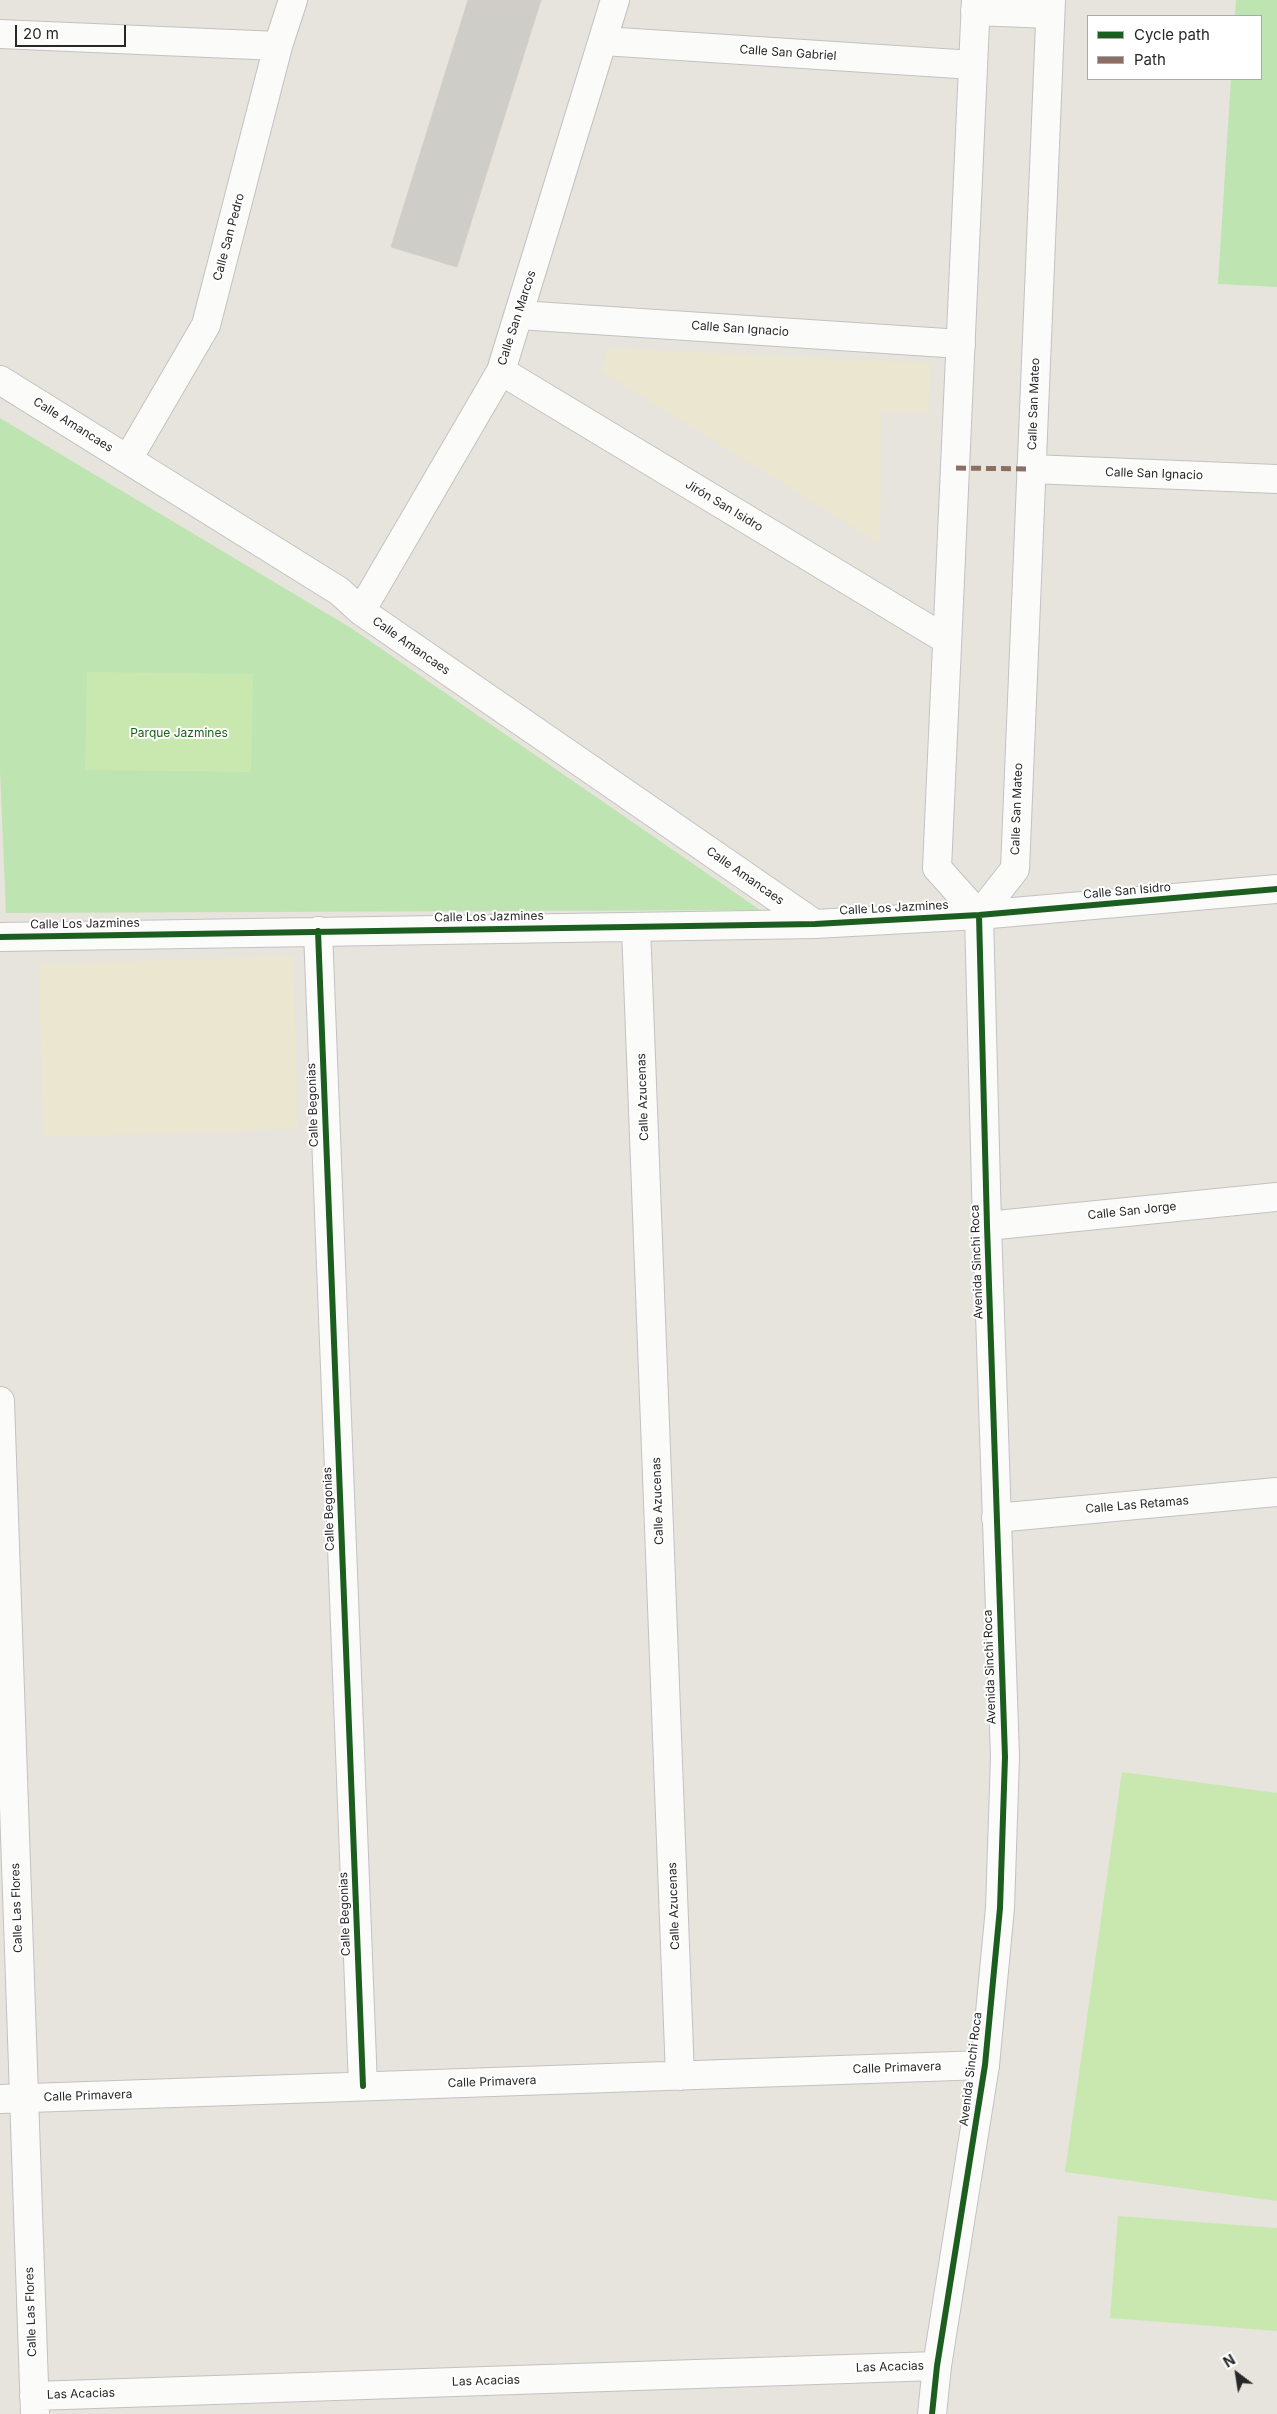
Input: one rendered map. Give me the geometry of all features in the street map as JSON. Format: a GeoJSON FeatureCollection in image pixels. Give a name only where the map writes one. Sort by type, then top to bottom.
{"type":"FeatureCollection","features":[{"type":"Feature","properties":{"kind":"street","name":"Calle San Pedro"},"geometry":{"type":"LineString","coordinates":[[128,459],[206,325],[278,46],[292,0]]}},
{"type":"Feature","properties":{"kind":"street","name":"Calle San Marcos"},"geometry":{"type":"LineString","coordinates":[[361,611],[500,371],[616,0]]}},
{"type":"Feature","properties":{"kind":"street"},"geometry":{"type":"LineString","coordinates":[[979,914],[937,868],[976,5],[1050,7]]}},
{"type":"Feature","properties":{"kind":"street","name":"Calle San Mateo"},"geometry":{"type":"LineString","coordinates":[[979,914],[1015,869],[1050,7]]}},
{"type":"Feature","properties":{"kind":"street"},"geometry":{"type":"LineString","coordinates":[[0,34],[278,46]]}},
{"type":"Feature","properties":{"kind":"street","name":"Calle San Gabriel"},"geometry":{"type":"LineString","coordinates":[[603,41],[973,65]]}},
{"type":"Feature","properties":{"kind":"street","name":"Calle San Ignacio"},"geometry":{"type":"LineString","coordinates":[[519,315],[961,344]]}},
{"type":"Feature","properties":{"kind":"street","name":"Jirón San Isidro"},"geometry":{"type":"LineString","coordinates":[[500,371],[947,640]]}},
{"type":"Feature","properties":{"kind":"street","name":"Calle Amancaes"},"geometry":{"type":"LineString","coordinates":[[0,380],[339,591],[361,611],[815,924]]}},
{"type":"Feature","properties":{"kind":"street","name":"Calle San Ignacio"},"geometry":{"type":"LineString","coordinates":[[1031,470],[1277,479]]}},
{"type":"Feature","properties":{"kind":"street","name":"Calle San Isidro"},"geometry":{"type":"LineString","coordinates":[[979,914],[1277,889]]}},
{"type":"Feature","properties":{"kind":"street","name":"Calle Los Jazmines"},"geometry":{"type":"LineString","coordinates":[[0,937],[815,924],[979,914]]}},
{"type":"Feature","properties":{"kind":"street","name":"Avenida Sinchi Roca"},"geometry":{"type":"LineString","coordinates":[[932,2414],[937,2366],[985,2065],[1000,1908],[1005,1757],[996,1518],[979,914]]}},
{"type":"Feature","properties":{"kind":"street","name":"Calle Azucenas"},"geometry":{"type":"LineString","coordinates":[[636,927],[680,2076]]}},
{"type":"Feature","properties":{"kind":"street","name":"Calle Begonias"},"geometry":{"type":"LineString","coordinates":[[318,931],[363,2086]]}},
{"type":"Feature","properties":{"kind":"street","name":"Calle San Jorge"},"geometry":{"type":"LineString","coordinates":[[987,1226],[1277,1197]]}},
{"type":"Feature","properties":{"kind":"street","name":"Calle Las Flores"},"geometry":{"type":"LineString","coordinates":[[0,1401],[12,2098],[34,2405]]}},
{"type":"Feature","properties":{"kind":"street","name":"Calle Las Retamas"},"geometry":{"type":"LineString","coordinates":[[996,1518],[1277,1492]]}},
{"type":"Feature","properties":{"kind":"street","name":"Calle Primavera"},"geometry":{"type":"LineString","coordinates":[[12,2098],[985,2065]]}},
{"type":"Feature","properties":{"kind":"street","name":"Las Acacias"},"geometry":{"type":"LineString","coordinates":[[34,2405],[937,2366]]}},
{"type":"Feature","properties":{"kind":"shaded area"},"geometry":{"type":"Polygon","coordinates":[[[607,348],[931,363],[929,411],[881,411],[880,544],[602,371],[607,348]]]}},
{"type":"Feature","properties":{"kind":"shaded area"},"geometry":{"type":"Polygon","coordinates":[[[293,956],[298,1129],[43,1137],[39,964],[293,956]]]}},
{"type":"Feature","properties":{"kind":"green space"},"geometry":{"type":"Polygon","coordinates":[[[1236,0],[1277,0],[1277,287],[1218,284],[1231,80],[1262,80],[1262,15],[1235,15],[1236,0]]]}},
{"type":"Feature","properties":{"kind":"green space","name":"Parque Jazmines"},"geometry":{"type":"Polygon","coordinates":[[[0,418],[351,628],[760,910],[6,913],[0,770],[0,418]]]}},
{"type":"Feature","properties":{"kind":"green space"},"geometry":{"type":"Polygon","coordinates":[[[87,672],[253,674],[251,772],[85,770],[87,672]]]}},
{"type":"Feature","properties":{"kind":"green space"},"geometry":{"type":"Polygon","coordinates":[[[1122,1772],[1277,1793],[1277,2201],[1065,2172],[1122,1772]]]}},
{"type":"Feature","properties":{"kind":"green space"},"geometry":{"type":"Polygon","coordinates":[[[1118,2216],[1277,2228],[1277,2331],[1110,2318],[1118,2216]]]}},
{"type":"Feature","properties":{"kind":"building"},"geometry":{"type":"Polygon","coordinates":[[[468,0],[541,0],[457,267],[391,247],[468,0]]]}},
{"type":"Feature","properties":{"kind":"marked path"},"geometry":{"type":"LineString","coordinates":[[956,468],[1031,469]]}},
{"type":"Feature","properties":{"kind":"cycle path"},"geometry":{"type":"LineString","coordinates":[[0,937],[815,924],[979,915],[1277,889]]}},
{"type":"Feature","properties":{"kind":"cycle path"},"geometry":{"type":"LineString","coordinates":[[932,2414],[937,2366],[985,2065],[1000,1908],[1005,1757],[987,1226],[979,915]]}},
{"type":"Feature","properties":{"kind":"cycle path"},"geometry":{"type":"LineString","coordinates":[[318,931],[363,2086]]}}]}
